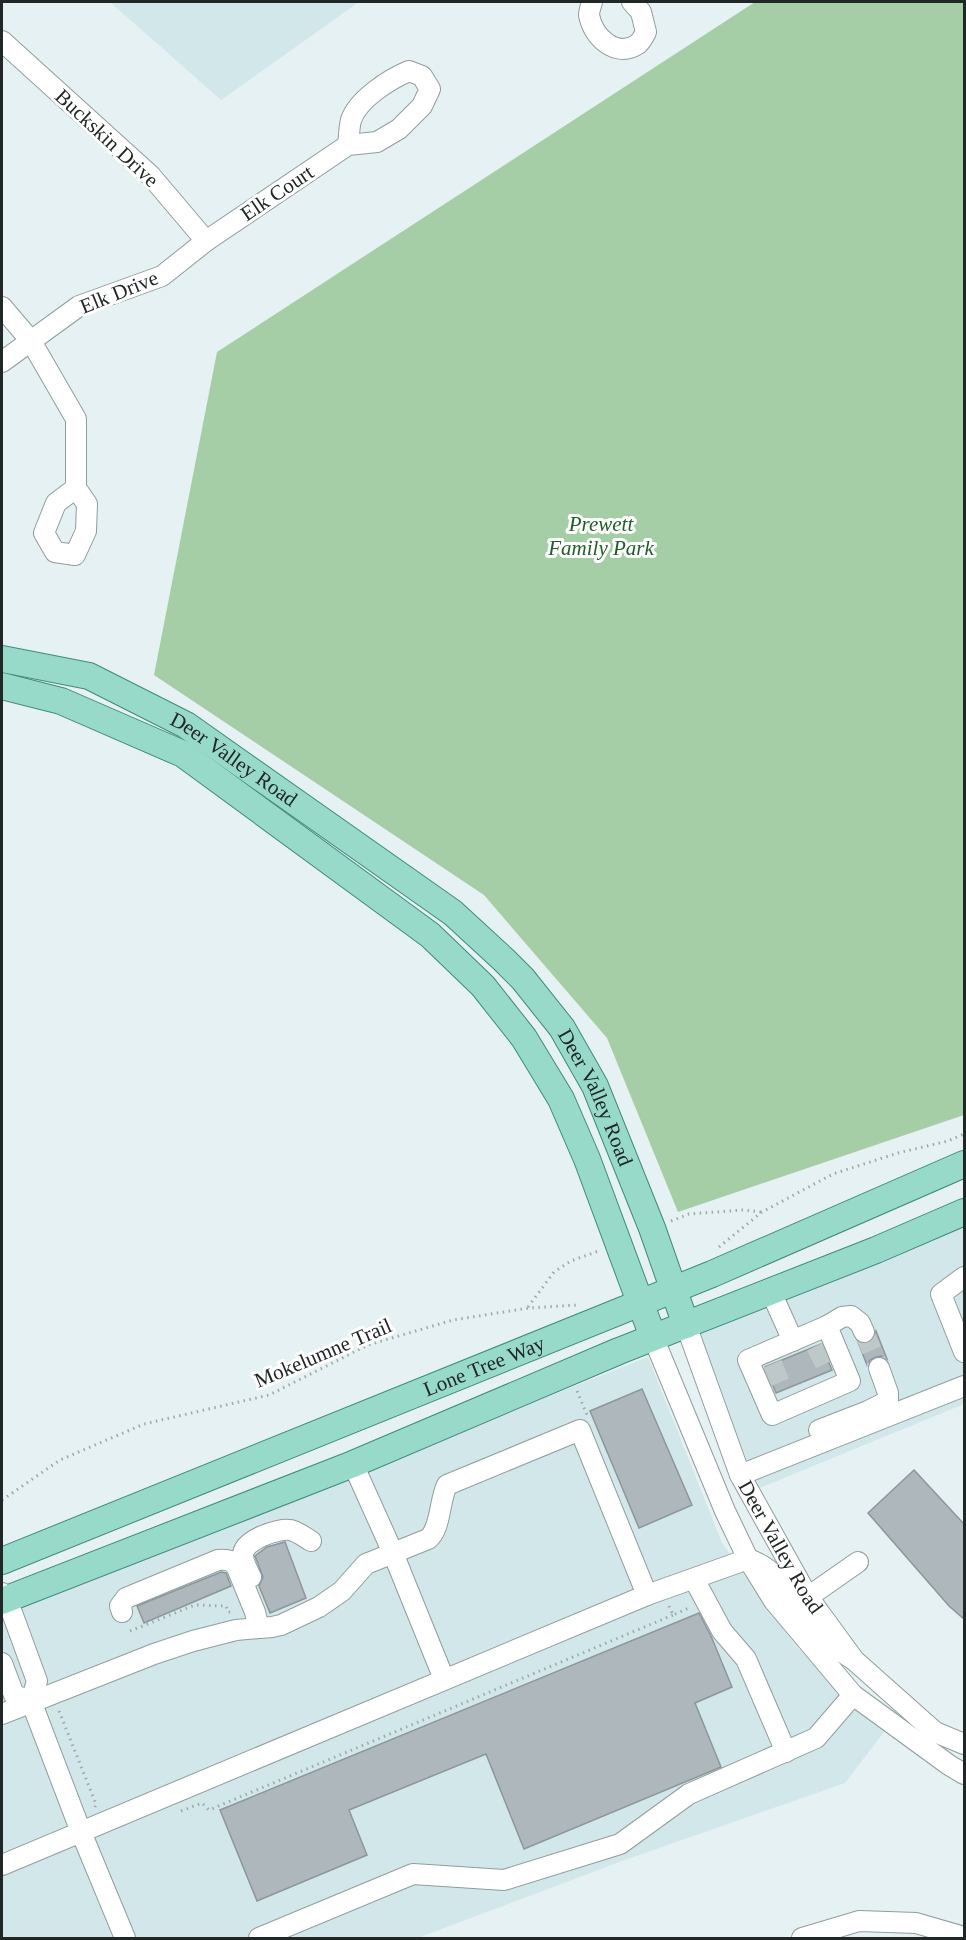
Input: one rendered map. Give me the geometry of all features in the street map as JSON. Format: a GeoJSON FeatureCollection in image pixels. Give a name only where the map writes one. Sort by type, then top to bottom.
{"type":"FeatureCollection","features":[{"type":"Feature","properties":{"kind":"main road","name":"Deer Valley Road"},"geometry":{"type":"LineString","coordinates":[[2,659],[89,676],[186,725],[453,913],[517,973],[562,1028],[595,1086],[652,1228],[686,1325]]}},
{"type":"Feature","properties":{"kind":"main road","name":"Deer Valley Road"},"geometry":{"type":"LineString","coordinates":[[2,686],[61,701],[183,754],[430,935],[483,986],[524,1038],[561,1099],[587,1159],[653,1337]]}},
{"type":"Feature","properties":{"kind":"main road","name":"Lone Tree Way"},"geometry":{"type":"LineString","coordinates":[[2,1561],[674,1289],[964,1164]]}},
{"type":"Feature","properties":{"kind":"main road","name":"Lone Tree Way"},"geometry":{"type":"LineString","coordinates":[[3,1597],[353,1464],[653,1337],[876,1250],[964,1212]]}},
{"type":"Feature","properties":{"kind":"street"},"geometry":{"type":"LineString","coordinates":[[592,2],[589,13],[596,33],[608,45],[624,50],[639,43],[646,32],[641,12],[632,2]]}},
{"type":"Feature","properties":{"kind":"street","name":"Buckskin Drive"},"geometry":{"type":"LineString","coordinates":[[2,41],[151,176],[206,241]]}},
{"type":"Feature","properties":{"kind":"street","name":"Elk Court"},"geometry":{"type":"LineString","coordinates":[[206,241],[348,145]]}},
{"type":"Feature","properties":{"kind":"street","name":"Elk Drive"},"geometry":{"type":"LineString","coordinates":[[2,363],[79,306],[162,276],[206,241]]}},
{"type":"Feature","properties":{"kind":"street"},"geometry":{"type":"LineString","coordinates":[[2,306],[31,341],[76,419],[76,488]]}},
{"type":"Feature","properties":{"kind":"street"},"geometry":{"type":"LineString","coordinates":[[964,1277],[941,1294],[964,1352]]}},
{"type":"Feature","properties":{"kind":"street"},"geometry":{"type":"LineString","coordinates":[[771,1292],[793,1341]]}},
{"type":"Feature","properties":{"kind":"street"},"geometry":{"type":"LineString","coordinates":[[818,1335],[850,1381],[832,1379],[795,1398],[772,1415],[748,1360],[769,1358],[793,1341],[818,1335],[842,1317],[851,1316],[860,1323],[864,1332]]}},
{"type":"Feature","properties":{"kind":"street","name":"Deer Valley Road"},"geometry":{"type":"LineString","coordinates":[[686,1325],[740,1475],[808,1597],[854,1660],[935,1732],[964,1744]]}},
{"type":"Feature","properties":{"kind":"street","name":"Deer Valley Road"},"geometry":{"type":"LineString","coordinates":[[653,1337],[725,1511],[748,1559],[774,1601],[853,1695],[964,1774]]}},
{"type":"Feature","properties":{"kind":"street"},"geometry":{"type":"LineString","coordinates":[[740,1475],[888,1401],[888,1393],[879,1368]]}},
{"type":"Feature","properties":{"kind":"street"},"geometry":{"type":"LineString","coordinates":[[821,1436],[964,1386]]}},
{"type":"Feature","properties":{"kind":"street"},"geometry":{"type":"LineString","coordinates":[[795,1398],[821,1436]]}},
{"type":"Feature","properties":{"kind":"street"},"geometry":{"type":"LineString","coordinates":[[2,1714],[154,1654],[262,1623],[281,1625],[319,1607],[342,1591],[366,1564],[435,1534],[442,1496],[447,1485],[580,1430],[654,1592]]}},
{"type":"Feature","properties":{"kind":"street"},"geometry":{"type":"LineString","coordinates":[[353,1464],[393,1553],[444,1679]]}},
{"type":"Feature","properties":{"kind":"street"},"geometry":{"type":"LineString","coordinates":[[262,1623],[243,1552],[253,1540],[280,1530],[294,1531],[311,1541]]}},
{"type":"Feature","properties":{"kind":"street"},"geometry":{"type":"LineString","coordinates":[[122,1612],[120,1606],[126,1598],[218,1560],[227,1559],[237,1568],[262,1623]]}},
{"type":"Feature","properties":{"kind":"street"},"geometry":{"type":"LineString","coordinates":[[2,1865],[654,1592],[748,1559],[762,1564],[777,1576],[814,1629],[830,1644],[854,1660]]}},
{"type":"Feature","properties":{"kind":"street"},"geometry":{"type":"LineString","coordinates":[[808,1597],[858,1562]]}},
{"type":"Feature","properties":{"kind":"street"},"geometry":{"type":"LineString","coordinates":[[694,1579],[722,1631],[746,1659],[786,1752]]}},
{"type":"Feature","properties":{"kind":"street"},"geometry":{"type":"LineString","coordinates":[[3,1597],[37,1681],[31,1701],[89,1828],[125,1938]]}},
{"type":"Feature","properties":{"kind":"street"},"geometry":{"type":"LineString","coordinates":[[2,1663],[14,1695],[31,1701]]}},
{"type":"Feature","properties":{"kind":"street"},"geometry":{"type":"LineString","coordinates":[[259,1938],[413,1874],[504,1880],[620,1844],[689,1794],[816,1738],[853,1695]]}},
{"type":"Feature","properties":{"kind":"street"},"geometry":{"type":"LineString","coordinates":[[802,1938],[859,1921],[916,1923],[964,1937]]}},
{"type":"Feature","properties":{"kind":"path"},"geometry":{"type":"LineString","coordinates":[[717,1249],[762,1212],[833,1174],[898,1153],[948,1142],[964,1134]]}},
{"type":"Feature","properties":{"kind":"path"},"geometry":{"type":"LineString","coordinates":[[652,1228],[689,1214],[743,1210],[762,1212]]}},
{"type":"Feature","properties":{"kind":"path"},"geometry":{"type":"LineString","coordinates":[[527,1308],[554,1272],[571,1261],[619,1243]]}},
{"type":"Feature","properties":{"kind":"path","name":"Mokelumne Trail"},"geometry":{"type":"LineString","coordinates":[[2,1500],[60,1460],[144,1424],[269,1395],[379,1342],[453,1320],[527,1308],[582,1305]]}},
{"type":"Feature","properties":{"kind":"path"},"geometry":{"type":"LineString","coordinates":[[576,1389],[588,1417]]}},
{"type":"Feature","properties":{"kind":"path"},"geometry":{"type":"LineString","coordinates":[[654,1592],[673,1615]]}},
{"type":"Feature","properties":{"kind":"path"},"geometry":{"type":"LineString","coordinates":[[202,1803],[209,1810],[705,1600]]}},
{"type":"Feature","properties":{"kind":"path"},"geometry":{"type":"LineString","coordinates":[[130,1631],[195,1605],[226,1606],[228,1612],[262,1623]]}},
{"type":"Feature","properties":{"kind":"path"},"geometry":{"type":"LineString","coordinates":[[56,1692],[60,1703],[59,1709],[96,1804],[89,1828]]}},
{"type":"Feature","properties":{"kind":"shaded area"},"geometry":{"type":"Polygon","coordinates":[[[110,2],[359,2],[221,100],[110,2]]]}},
{"type":"Feature","properties":{"kind":"shaded area"},"geometry":{"type":"Polygon","coordinates":[[[964,1220],[964,1404],[757,1489],[701,1334],[964,1220]]]}},
{"type":"Feature","properties":{"kind":"shaded area"},"geometry":{"type":"Polygon","coordinates":[[[648,1357],[722,1543],[795,1645],[884,1732],[845,1783],[622,1861],[418,1938],[2,1938],[2,1613],[648,1357]]]}},
{"type":"Feature","properties":{"kind":"green space","name":"Prewett Family Park"},"geometry":{"type":"Polygon","coordinates":[[[755,2],[964,2],[964,1115],[678,1212],[607,1038],[484,895],[154,675],[217,352],[755,2]]]}},
{"type":"Feature","properties":{"kind":"building"},"geometry":{"type":"Polygon","coordinates":[[[876,1331],[887,1359],[882,1356],[876,1357],[867,1365],[858,1342],[869,1343],[874,1339],[876,1331]]]}},
{"type":"Feature","properties":{"kind":"building"},"geometry":{"type":"Polygon","coordinates":[[[821,1344],[832,1370],[776,1393],[765,1367],[821,1344]]]}},
{"type":"Feature","properties":{"kind":"building"},"geometry":{"type":"Polygon","coordinates":[[[642,1389],[692,1505],[639,1528],[590,1411],[642,1389]]]}},
{"type":"Feature","properties":{"kind":"building"},"geometry":{"type":"Polygon","coordinates":[[[914,1470],[964,1524],[964,1619],[949,1606],[868,1513],[914,1470]]]}},
{"type":"Feature","properties":{"kind":"building"},"geometry":{"type":"Polygon","coordinates":[[[285,1542],[306,1598],[270,1613],[259,1586],[263,1577],[255,1556],[267,1547],[285,1542]]]}},
{"type":"Feature","properties":{"kind":"building"},"geometry":{"type":"Polygon","coordinates":[[[221,1572],[226,1573],[231,1586],[144,1623],[137,1606],[221,1572]]]}},
{"type":"Feature","properties":{"kind":"building"},"geometry":{"type":"Polygon","coordinates":[[[699,1613],[732,1687],[695,1703],[721,1767],[524,1849],[486,1754],[349,1810],[367,1855],[257,1901],[220,1810],[699,1613]]]}},
{"type":"Feature","properties":{"kind":"tunnel"},"geometry":{"type":"LineString","coordinates":[[864,1332],[879,1368]]}},
{"type":"Feature","properties":{"kind":"tunnel"},"geometry":{"type":"LineString","coordinates":[[816,1346],[829,1372]]}},
{"type":"Feature","properties":{"kind":"tunnel"},"geometry":{"type":"LineString","coordinates":[[772,1364],[783,1390]]}}]}
